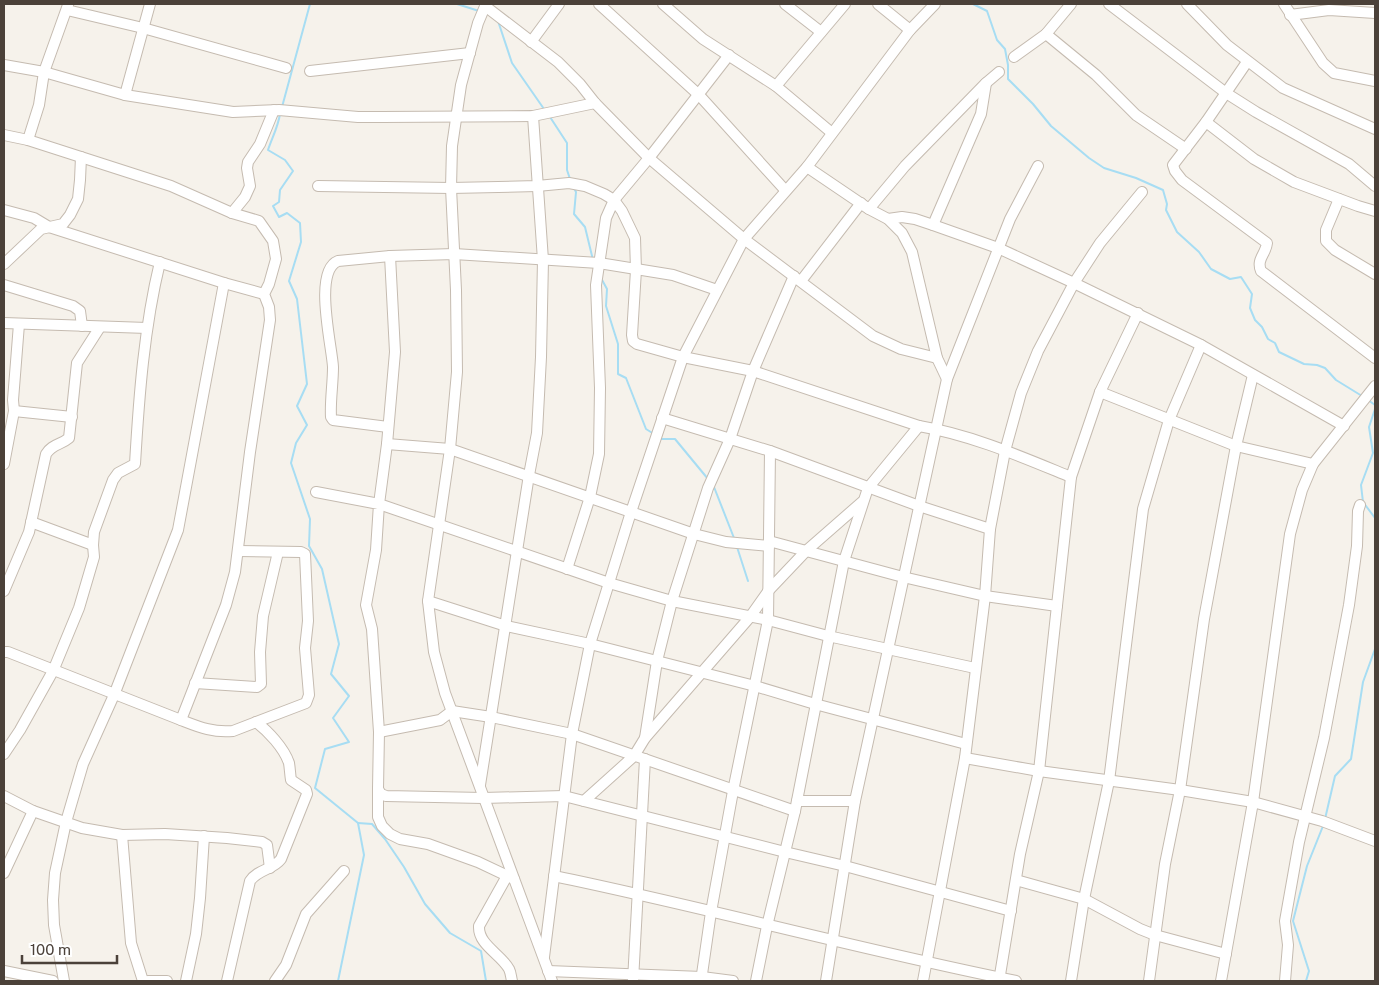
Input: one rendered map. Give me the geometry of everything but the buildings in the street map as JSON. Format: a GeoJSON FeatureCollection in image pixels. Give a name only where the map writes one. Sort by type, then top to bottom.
{"type":"FeatureCollection","features":[{"type":"Feature","properties":{"kind":"street"},"geometry":{"type":"LineString","coordinates":[[125,95],[150,4]]}},
{"type":"Feature","properties":{"kind":"street"},"geometry":{"type":"LineString","coordinates":[[531,42],[559,4]]}},
{"type":"Feature","properties":{"kind":"street"},"geometry":{"type":"LineString","coordinates":[[599,4],[699,95],[785,190]]}},
{"type":"Feature","properties":{"kind":"street"},"geometry":{"type":"LineString","coordinates":[[663,4],[703,39],[776,86],[832,132]]}},
{"type":"Feature","properties":{"kind":"street"},"geometry":{"type":"LineString","coordinates":[[785,4],[821,32]]}},
{"type":"Feature","properties":{"kind":"street"},"geometry":{"type":"LineString","coordinates":[[776,86],[845,4]]}},
{"type":"Feature","properties":{"kind":"street"},"geometry":{"type":"LineString","coordinates":[[878,4],[910,30]]}},
{"type":"Feature","properties":{"kind":"street"},"geometry":{"type":"LineString","coordinates":[[544,957],[572,734],[590,644],[631,512],[683,357],[744,239],[807,167],[910,30],[935,4]]}},
{"type":"Feature","properties":{"kind":"street"},"geometry":{"type":"LineString","coordinates":[[1014,57],[1046,34],[1071,4]]}},
{"type":"Feature","properties":{"kind":"street"},"geometry":{"type":"LineString","coordinates":[[1109,4],[1226,94],[1349,164],[1375,186]]}},
{"type":"Feature","properties":{"kind":"street"},"geometry":{"type":"LineString","coordinates":[[1188,4],[1226,45],[1283,88],[1375,128]]}},
{"type":"Feature","properties":{"kind":"street"},"geometry":{"type":"LineString","coordinates":[[1284,4],[1323,63],[1334,73],[1375,81]]}},
{"type":"Feature","properties":{"kind":"street"},"geometry":{"type":"LineString","coordinates":[[552,981],[511,878],[452,711],[434,652],[428,601],[450,449],[457,372],[451,188],[456,117],[470,53],[485,5],[558,62],[649,158],[744,239],[873,336],[902,349],[936,358]]}},
{"type":"Feature","properties":{"kind":"street"},"geometry":{"type":"LineString","coordinates":[[28,140],[39,105],[44,72],[68,7],[286,68]]}},
{"type":"Feature","properties":{"kind":"street"},"geometry":{"type":"LineString","coordinates":[[1290,15],[1329,7],[1375,14]]}},
{"type":"Feature","properties":{"kind":"street"},"geometry":{"type":"LineString","coordinates":[[1046,34],[1096,75],[1136,115],[1186,149]]}},
{"type":"Feature","properties":{"kind":"street"},"geometry":{"type":"LineString","coordinates":[[310,71],[470,53]]}},
{"type":"Feature","properties":{"kind":"street"},"geometry":{"type":"LineString","coordinates":[[567,569],[590,498],[597,468],[600,437],[600,388],[596,285],[604,224],[614,200],[729,55]]}},
{"type":"Feature","properties":{"kind":"street"},"geometry":{"type":"LineString","coordinates":[[1247,62],[1174,165],[1175,171],[1182,180],[1267,242],[1258,265],[1262,271],[1375,358]]}},
{"type":"Feature","properties":{"kind":"street"},"geometry":{"type":"LineString","coordinates":[[4,65],[44,72],[125,95],[233,112],[280,110],[358,117],[533,116],[595,103]]}},
{"type":"Feature","properties":{"kind":"street"},"geometry":{"type":"LineString","coordinates":[[645,738],[657,662],[672,601],[708,488],[730,439],[753,371],[797,279],[904,166],[999,72]]}},
{"type":"Feature","properties":{"kind":"street"},"geometry":{"type":"LineString","coordinates":[[933,226],[981,114],[986,83]]}},
{"type":"Feature","properties":{"kind":"street"},"geometry":{"type":"LineString","coordinates":[[232,213],[245,197],[250,186],[248,162],[280,110]]}},
{"type":"Feature","properties":{"kind":"street"},"geometry":{"type":"LineString","coordinates":[[480,787],[538,423],[543,260],[533,116]]}},
{"type":"Feature","properties":{"kind":"street"},"geometry":{"type":"LineString","coordinates":[[1206,122],[1254,159],[1294,182],[1375,210]]}},
{"type":"Feature","properties":{"kind":"street"},"geometry":{"type":"LineString","coordinates":[[4,135],[28,140],[170,186],[232,213],[260,221],[273,241],[276,259],[264,294],[269,307],[270,320],[250,452],[235,572],[226,605],[181,720]]}},
{"type":"Feature","properties":{"kind":"street"},"geometry":{"type":"LineString","coordinates":[[4,264],[41,230],[63,224],[70,215],[78,199],[81,157]]}},
{"type":"Feature","properties":{"kind":"street"},"geometry":{"type":"LineString","coordinates":[[826,981],[855,800],[947,379],[1010,219],[1038,166]]}},
{"type":"Feature","properties":{"kind":"street"},"geometry":{"type":"LineString","coordinates":[[807,167],[888,219],[902,233],[912,252],[936,358],[947,379]]}},
{"type":"Feature","properties":{"kind":"street"},"geometry":{"type":"LineString","coordinates":[[318,186],[451,188],[578,184],[614,200],[630,225],[635,238],[636,270],[632,335],[633,340],[637,344],[683,357],[753,371],[920,426],[1005,450],[1071,477]]}},
{"type":"Feature","properties":{"kind":"street"},"geometry":{"type":"LineString","coordinates":[[923,981],[965,758],[990,529],[1005,450],[1021,393],[1038,351],[1074,283],[1100,243],[1142,192]]}},
{"type":"Feature","properties":{"kind":"street"},"geometry":{"type":"LineString","coordinates":[[1339,199],[1326,230],[1326,241],[1335,250],[1375,274]]}},
{"type":"Feature","properties":{"kind":"street"},"geometry":{"type":"LineString","coordinates":[[4,210],[34,218],[49,228],[264,294]]}},
{"type":"Feature","properties":{"kind":"street"},"geometry":{"type":"LineString","coordinates":[[888,219],[902,217],[915,219],[998,248],[1201,345],[1344,426]]}},
{"type":"Feature","properties":{"kind":"street"},"geometry":{"type":"LineString","coordinates":[[388,426],[333,420],[331,417],[333,367],[325,299],[329,270],[332,263],[390,256],[454,254],[599,263],[673,275],[717,290]]}},
{"type":"Feature","properties":{"kind":"street"},"geometry":{"type":"LineString","coordinates":[[390,256],[394,352],[376,550],[366,605],[372,629],[378,732],[378,817],[382,826],[390,834],[400,839],[428,844],[478,862],[511,878]]}},
{"type":"Feature","properties":{"kind":"street"},"geometry":{"type":"LineString","coordinates":[[4,754],[20,730],[53,670],[79,608],[94,557],[92,545],[94,532],[113,480],[118,473],[135,464],[146,328],[160,262]]}},
{"type":"Feature","properties":{"kind":"street"},"geometry":{"type":"LineString","coordinates":[[64,981],[54,925],[53,900],[55,873],[66,822],[83,764],[114,695],[178,530],[224,283]]}},
{"type":"Feature","properties":{"kind":"street"},"geometry":{"type":"LineString","coordinates":[[4,285],[73,306],[80,310],[82,326]]}},
{"type":"Feature","properties":{"kind":"street"},"geometry":{"type":"LineString","coordinates":[[999,980],[1016,880],[1039,771],[1071,477],[1100,392],[1138,314]]}},
{"type":"Feature","properties":{"kind":"street"},"geometry":{"type":"LineString","coordinates":[[4,323],[146,328]]}},
{"type":"Feature","properties":{"kind":"street"},"geometry":{"type":"LineString","coordinates":[[4,464],[14,411],[8,400],[19,324]]}},
{"type":"Feature","properties":{"kind":"street"},"geometry":{"type":"LineString","coordinates":[[4,591],[29,532],[46,454],[50,448],[69,438],[77,363],[100,327]]}},
{"type":"Feature","properties":{"kind":"street"},"geometry":{"type":"LineString","coordinates":[[1071,981],[1084,899],[1109,781],[1143,510],[1169,420],[1201,345]]}},
{"type":"Feature","properties":{"kind":"street"},"geometry":{"type":"LineString","coordinates":[[1149,981],[1165,864],[1180,790],[1204,619],[1236,446],[1253,375]]}},
{"type":"Feature","properties":{"kind":"street"},"geometry":{"type":"LineString","coordinates":[[1221,981],[1253,802],[1290,534],[1302,490],[1314,464],[1375,386]]}},
{"type":"Feature","properties":{"kind":"street"},"geometry":{"type":"LineString","coordinates":[[1100,392],[1236,446],[1314,464]]}},
{"type":"Feature","properties":{"kind":"street"},"geometry":{"type":"LineString","coordinates":[[14,411],[72,417]]}},
{"type":"Feature","properties":{"kind":"street"},"geometry":{"type":"LineString","coordinates":[[662,418],[770,451],[918,506],[990,529]]}},
{"type":"Feature","properties":{"kind":"street"},"geometry":{"type":"LineString","coordinates":[[756,981],[767,926],[796,806],[844,561],[868,488],[920,426]]}},
{"type":"Feature","properties":{"kind":"street"},"geometry":{"type":"LineString","coordinates":[[387,444],[450,449],[694,534],[726,542],[769,544],[806,551],[984,596],[1058,606]]}},
{"type":"Feature","properties":{"kind":"street"},"geometry":{"type":"LineString","coordinates":[[702,979],[733,791],[768,620],[770,451]]}},
{"type":"Feature","properties":{"kind":"street"},"geometry":{"type":"LineString","coordinates":[[316,492],[379,504],[609,584],[672,601],[768,620],[828,636],[975,668]]}},
{"type":"Feature","properties":{"kind":"street"},"geometry":{"type":"LineString","coordinates":[[584,801],[634,756],[645,738],[750,617],[769,590],[806,551],[863,501]]}},
{"type":"Feature","properties":{"kind":"street"},"geometry":{"type":"LineString","coordinates":[[1285,981],[1288,946],[1286,921],[1349,605],[1357,546],[1358,511],[1360,505]]}},
{"type":"Feature","properties":{"kind":"street"},"geometry":{"type":"LineString","coordinates":[[31,522],[92,545]]}},
{"type":"Feature","properties":{"kind":"street"},"geometry":{"type":"LineString","coordinates":[[4,652],[208,730],[220,732],[233,731],[306,703],[309,695],[305,648],[308,621],[305,554],[301,552],[238,551]]}},
{"type":"Feature","properties":{"kind":"street"},"geometry":{"type":"LineString","coordinates":[[195,683],[258,688],[262,684],[260,652],[263,616],[278,552]]}},
{"type":"Feature","properties":{"kind":"street"},"geometry":{"type":"LineString","coordinates":[[428,601],[506,626],[590,644],[755,686],[966,744]]}},
{"type":"Feature","properties":{"kind":"street"},"geometry":{"type":"LineString","coordinates":[[378,732],[440,720],[452,711],[572,734],[733,791],[796,806],[855,800]]}},
{"type":"Feature","properties":{"kind":"street"},"geometry":{"type":"LineString","coordinates":[[227,981],[250,881],[254,875],[277,865],[281,860],[307,794],[306,790],[291,780],[286,758],[270,733],[256,722]]}},
{"type":"Feature","properties":{"kind":"street"},"geometry":{"type":"LineString","coordinates":[[965,758],[1039,771],[1253,802],[1325,822],[1375,841]]}},
{"type":"Feature","properties":{"kind":"street"},"geometry":{"type":"LineString","coordinates":[[633,977],[644,759]]}},
{"type":"Feature","properties":{"kind":"street"},"geometry":{"type":"LineString","coordinates":[[378,789],[381,794],[386,796],[483,798],[564,796],[845,866],[1011,911]]}},
{"type":"Feature","properties":{"kind":"street"},"geometry":{"type":"LineString","coordinates":[[4,796],[33,811],[82,828],[122,835],[165,834],[265,842],[270,868]]}},
{"type":"Feature","properties":{"kind":"street"},"geometry":{"type":"LineString","coordinates":[[4,873],[33,811]]}},
{"type":"Feature","properties":{"kind":"street"},"geometry":{"type":"LineString","coordinates":[[122,835],[131,943],[143,981]]}},
{"type":"Feature","properties":{"kind":"street"},"geometry":{"type":"LineString","coordinates":[[186,981],[196,934],[204,836]]}},
{"type":"Feature","properties":{"kind":"street"},"geometry":{"type":"LineString","coordinates":[[275,981],[286,965],[306,914],[344,871]]}},
{"type":"Feature","properties":{"kind":"street"},"geometry":{"type":"LineString","coordinates":[[554,876],[638,894],[999,980],[1016,981]]}},
{"type":"Feature","properties":{"kind":"street"},"geometry":{"type":"LineString","coordinates":[[511,878],[479,926],[479,932],[482,938],[505,963],[512,981]]}},
{"type":"Feature","properties":{"kind":"street"},"geometry":{"type":"LineString","coordinates":[[1016,880],[1084,899],[1155,935],[1226,954]]}},
{"type":"Feature","properties":{"kind":"street"},"geometry":{"type":"LineString","coordinates":[[4,971],[53,981]]}},
{"type":"Feature","properties":{"kind":"street"},"geometry":{"type":"LineString","coordinates":[[548,971],[733,981]]}},
{"type":"Feature","properties":{"kind":"street"},"geometry":{"type":"LineString","coordinates":[[148,981],[168,981]]}},
{"type":"Feature","properties":{"kind":"waterway"},"geometry":{"type":"LineString","coordinates":[[282,107],[310,4]]}},
{"type":"Feature","properties":{"kind":"waterway"},"geometry":{"type":"LineString","coordinates":[[457,4],[479,11]]}},
{"type":"Feature","properties":{"kind":"waterway"},"geometry":{"type":"LineString","coordinates":[[973,4],[987,11],[997,40],[1005,49],[1008,79],[1033,104],[1051,126],[1104,168],[1136,178],[1163,190],[1167,204],[1166,210],[1177,232],[1199,252],[1211,269],[1230,279],[1241,277],[1252,294],[1250,308],[1255,320],[1262,327],[1268,339],[1275,343],[1279,352],[1304,364],[1325,368],[1336,380],[1362,396]]}},
{"type":"Feature","properties":{"kind":"waterway"},"geometry":{"type":"LineString","coordinates":[[498,21],[512,63],[544,109]]}},
{"type":"Feature","properties":{"kind":"waterway"},"geometry":{"type":"LineString","coordinates":[[280,114],[268,150],[285,160],[293,171],[280,190],[279,202],[273,206],[279,217],[287,213],[300,223],[301,242],[289,281],[297,299],[307,384],[297,406],[307,425],[296,443],[291,463],[310,519],[309,546],[322,569],[339,644],[331,674],[349,696],[333,718],[349,742],[325,749],[315,788],[358,823],[364,855],[338,981]]}},
{"type":"Feature","properties":{"kind":"waterway"},"geometry":{"type":"LineString","coordinates":[[550,117],[567,143],[567,170],[570,179]]}},
{"type":"Feature","properties":{"kind":"waterway"},"geometry":{"type":"LineString","coordinates":[[574,188],[576,192],[574,214],[585,227],[593,260]]}},
{"type":"Feature","properties":{"kind":"waterway"},"geometry":{"type":"LineString","coordinates":[[601,278],[607,289],[606,306],[618,344],[618,374],[626,378],[646,429],[654,434]]}},
{"type":"Feature","properties":{"kind":"waterway"},"geometry":{"type":"LineString","coordinates":[[1368,400],[1375,405]]}},
{"type":"Feature","properties":{"kind":"waterway"},"geometry":{"type":"LineString","coordinates":[[1375,409],[1369,427],[1373,453],[1361,485],[1363,502],[1375,518]]}},
{"type":"Feature","properties":{"kind":"waterway"},"geometry":{"type":"LineString","coordinates":[[660,439],[675,439],[708,479]]}},
{"type":"Feature","properties":{"kind":"waterway"},"geometry":{"type":"LineString","coordinates":[[714,487],[734,538]]}},
{"type":"Feature","properties":{"kind":"waterway"},"geometry":{"type":"LineString","coordinates":[[737,547],[748,581]]}},
{"type":"Feature","properties":{"kind":"waterway"},"geometry":{"type":"LineString","coordinates":[[1325,819],[1335,776],[1351,759],[1363,682],[1375,649]]}},
{"type":"Feature","properties":{"kind":"waterway"},"geometry":{"type":"LineString","coordinates":[[358,823],[372,824],[385,839],[404,867],[425,904],[450,933],[481,951],[486,981]]}},
{"type":"Feature","properties":{"kind":"waterway"},"geometry":{"type":"LineString","coordinates":[[1306,981],[1309,971],[1293,921],[1307,866],[1323,826]]}}]}
